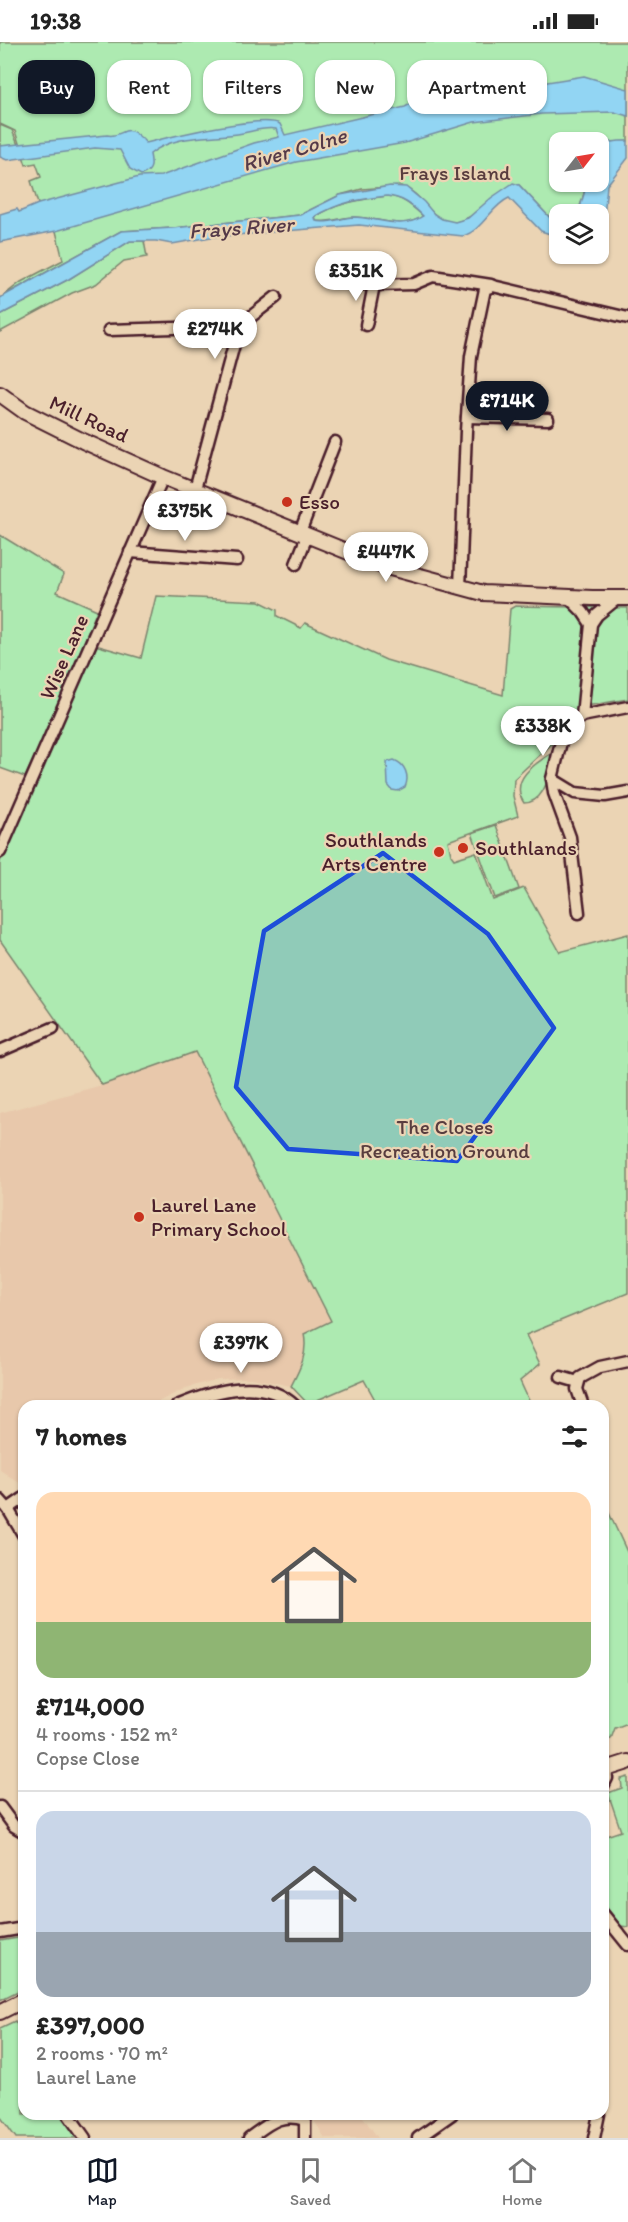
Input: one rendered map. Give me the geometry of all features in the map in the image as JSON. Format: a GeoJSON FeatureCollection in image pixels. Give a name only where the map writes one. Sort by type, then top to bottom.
{"type":"FeatureCollection","features":[{"type":"Feature","properties":{"kind":"street"},"geometry":{"type":"LineString","coordinates":[[343,282],[374,285],[414,284],[433,276],[491,285],[628,318]]}},
{"type":"Feature","properties":{"kind":"street"},"geometry":{"type":"LineString","coordinates":[[366,325],[374,285]]}},
{"type":"Feature","properties":{"kind":"street"},"geometry":{"type":"LineString","coordinates":[[460,588],[471,356],[485,289],[491,285]]}},
{"type":"Feature","properties":{"kind":"street"},"geometry":{"type":"LineString","coordinates":[[109,330],[239,326],[276,297]]}},
{"type":"Feature","properties":{"kind":"street"},"geometry":{"type":"LineString","coordinates":[[195,489],[239,326]]}},
{"type":"Feature","properties":{"kind":"street","name":"Mill Road"},"geometry":{"type":"LineString","coordinates":[[0,394],[34,417],[163,477],[382,566],[483,593],[623,598]]}},
{"type":"Feature","properties":{"kind":"street"},"geometry":{"type":"LineString","coordinates":[[467,417],[548,419]]}},
{"type":"Feature","properties":{"kind":"street"},"geometry":{"type":"LineString","coordinates":[[296,564],[335,442]]}},
{"type":"Feature","properties":{"kind":"street","name":"Wise Lane"},"geometry":{"type":"LineString","coordinates":[[0,852],[163,477]]}},
{"type":"Feature","properties":{"kind":"street"},"geometry":{"type":"LineString","coordinates":[[130,552],[237,560]]}},
{"type":"Feature","properties":{"kind":"street"},"geometry":{"type":"LineString","coordinates":[[568,597],[591,624]]}},
{"type":"Feature","properties":{"kind":"street"},"geometry":{"type":"LineString","coordinates":[[582,716],[591,624],[602,610],[623,598]]}},
{"type":"Feature","properties":{"kind":"street"},"geometry":{"type":"LineString","coordinates":[[579,913],[570,837],[554,793],[552,779],[561,742],[567,730],[582,716],[628,707]]}},
{"type":"Feature","properties":{"kind":"street"},"geometry":{"type":"LineString","coordinates":[[552,779],[575,793],[606,796],[628,792]]}},
{"type":"Feature","properties":{"kind":"street"},"geometry":{"type":"LineString","coordinates":[[0,1051],[53,1028]]}},
{"type":"Feature","properties":{"kind":"street"},"geometry":{"type":"LineString","coordinates":[[581,1400],[577,1389],[578,1382],[589,1372],[628,1361]]}},
{"type":"Feature","properties":{"kind":"street"},"geometry":{"type":"LineString","coordinates":[[561,1377],[578,1382]]}},
{"type":"Feature","properties":{"kind":"street"},"geometry":{"type":"LineString","coordinates":[[195,1400],[221,1391],[243,1388],[279,1394],[287,1400]]}},
{"type":"Feature","properties":{"kind":"street"},"geometry":{"type":"LineString","coordinates":[[4,1504],[18,1526]]}},
{"type":"Feature","properties":{"kind":"street"},"geometry":{"type":"LineString","coordinates":[[609,1768],[628,1762]]}},
{"type":"Feature","properties":{"kind":"street"},"geometry":{"type":"LineString","coordinates":[[0,1807],[18,1828]]}},
{"type":"Feature","properties":{"kind":"street"},"geometry":{"type":"LineString","coordinates":[[609,1921],[627,1942]]}},
{"type":"Feature","properties":{"kind":"street"},"geometry":{"type":"LineString","coordinates":[[0,1932],[18,1929]]}},
{"type":"Feature","properties":{"kind":"street"},"geometry":{"type":"LineString","coordinates":[[0,2012],[18,2003]]}},
{"type":"Feature","properties":{"kind":"street"},"geometry":{"type":"LineString","coordinates":[[72,2120],[85,2138]]}},
{"type":"Feature","properties":{"kind":"street"},"geometry":{"type":"LineString","coordinates":[[249,2138],[275,2120]]}},
{"type":"Feature","properties":{"kind":"street"},"geometry":{"type":"LineString","coordinates":[[305,2138],[306,2120]]}},
{"type":"Feature","properties":{"kind":"street"},"geometry":{"type":"LineString","coordinates":[[418,2138],[444,2120]]}},
{"type":"Feature","properties":{"kind":"street"},"geometry":{"type":"LineString","coordinates":[[594,2138],[599,2120]]}},
{"type":"Feature","properties":{"kind":"highlighted area"},"geometry":{"type":"Polygon","coordinates":[[[383,853],[488,934],[554,1028],[457,1161],[288,1149],[236,1087],[264,931],[383,853]]]}},
{"type":"Feature","properties":{"kind":"shaded area","name":"Laurel Lane Primary School"},"geometry":{"type":"Polygon","coordinates":[[[195,1052],[331,1322],[304,1334],[305,1357],[291,1386],[251,1378],[218,1379],[186,1388],[162,1400],[18,1400],[18,1482],[0,1470],[0,1113],[102,1085],[195,1052]]]}},
{"type":"Feature","properties":{"kind":"shaded area"},"geometry":{"type":"Polygon","coordinates":[[[314,2120],[365,2120],[378,2138],[325,2138],[314,2120]]]}},
{"type":"Feature","properties":{"kind":"green space","name":"Frays Island"},"geometry":{"type":"Polygon","coordinates":[[[0,42],[628,42],[628,141],[609,143],[609,132],[549,132],[549,192],[584,192],[581,204],[549,204],[549,217],[519,185],[477,212],[454,222],[437,217],[415,194],[401,186],[362,189],[340,195],[300,215],[121,231],[3,296],[21,282],[63,260],[56,231],[38,204],[31,181],[41,177],[36,163],[26,165],[15,131],[0,124],[0,42]]]}},
{"type":"Feature","properties":{"kind":"green space"},"geometry":{"type":"Polygon","coordinates":[[[0,125],[12,130],[18,145],[0,146],[0,125]]]}},
{"type":"Feature","properties":{"kind":"green space"},"geometry":{"type":"Polygon","coordinates":[[[387,196],[403,200],[423,216],[398,223],[354,217],[316,221],[315,217],[341,205],[387,196]]]}},
{"type":"Feature","properties":{"kind":"green space"},"geometry":{"type":"Polygon","coordinates":[[[130,241],[144,241],[147,257],[124,261],[96,284],[72,293],[0,332],[0,315],[69,279],[130,241]]]}},
{"type":"Feature","properties":{"kind":"green space"},"geometry":{"type":"Polygon","coordinates":[[[0,535],[64,574],[57,592],[97,610],[60,701],[25,777],[0,768],[0,535]]]}},
{"type":"Feature","properties":{"kind":"green space","name":"The Closes Recreation Ground"},"geometry":{"type":"Polygon","coordinates":[[[156,596],[259,601],[277,610],[277,616],[301,628],[305,623],[386,660],[503,695],[510,609],[515,606],[628,608],[628,699],[586,706],[557,739],[514,779],[513,796],[518,816],[448,841],[454,859],[476,852],[493,900],[524,888],[560,952],[628,934],[628,1293],[526,1335],[540,1364],[520,1381],[529,1400],[375,1400],[364,1380],[317,1400],[304,1400],[291,1386],[304,1355],[304,1334],[331,1321],[195,1052],[102,1085],[0,940],[0,862],[95,645],[141,658],[156,596]]]}},
{"type":"Feature","properties":{"kind":"green space"},"geometry":{"type":"Polygon","coordinates":[[[552,753],[546,785],[538,798],[524,803],[520,795],[522,780],[531,768],[552,753]]]}},
{"type":"Feature","properties":{"kind":"green space"},"geometry":{"type":"Polygon","coordinates":[[[496,825],[519,889],[495,898],[472,833],[496,825]]]}},
{"type":"Feature","properties":{"kind":"green space"},"geometry":{"type":"Polygon","coordinates":[[[609,1513],[628,1554],[628,1723],[615,1728],[609,1740],[609,1513]]]}},
{"type":"Feature","properties":{"kind":"green space"},"geometry":{"type":"Polygon","coordinates":[[[628,1777],[628,1927],[621,1926],[609,1911],[609,1835],[621,1831],[609,1793],[622,1788],[621,1779],[628,1777]]]}},
{"type":"Feature","properties":{"kind":"green space"},"geometry":{"type":"Polygon","coordinates":[[[18,1938],[18,1991],[0,2000],[0,1941],[18,1938]]]}},
{"type":"Feature","properties":{"kind":"green space"},"geometry":{"type":"Polygon","coordinates":[[[15,2021],[18,2026],[18,2120],[68,2120],[81,2138],[16,2138],[0,2116],[0,2028],[15,2021]]]}},
{"type":"Feature","properties":{"kind":"water"},"geometry":{"type":"Polygon","coordinates":[[[584,76],[628,89],[628,116],[614,112],[547,114],[547,82],[584,76]]]}},
{"type":"Feature","properties":{"kind":"water","name":"River Colne"},"geometry":{"type":"Polygon","coordinates":[[[407,106],[407,114],[542,114],[474,122],[405,143],[296,162],[56,231],[0,242],[0,214],[17,209],[19,212],[38,204],[139,177],[161,176],[254,143],[279,137],[276,129],[267,128],[171,143],[150,154],[151,167],[148,172],[141,175],[130,169],[120,150],[95,148],[7,160],[0,157],[0,146],[113,135],[125,131],[133,132],[146,143],[255,122],[280,124],[285,135],[375,114],[395,114],[395,109],[407,106]]]}},
{"type":"Feature","properties":{"kind":"water"},"geometry":{"type":"Polygon","coordinates":[[[628,141],[628,158],[609,182],[609,142],[628,141]]]}},
{"type":"Feature","properties":{"kind":"water","name":"Frays River"},"geometry":{"type":"Polygon","coordinates":[[[513,183],[519,185],[549,217],[549,234],[541,231],[509,198],[497,206],[476,229],[463,236],[359,225],[211,237],[172,244],[156,241],[130,241],[69,279],[0,315],[0,298],[121,231],[300,215],[340,195],[390,186],[406,187],[442,219],[455,222],[468,218],[513,183]],[[387,196],[350,202],[315,217],[316,221],[353,217],[398,223],[423,216],[415,208],[397,198],[387,196]]]}},
{"type":"Feature","properties":{"kind":"water"},"geometry":{"type":"Polygon","coordinates":[[[584,192],[606,192],[605,204],[582,204],[584,192]]]}},
{"type":"Feature","properties":{"kind":"water"},"geometry":{"type":"Polygon","coordinates":[[[394,760],[404,767],[407,775],[405,787],[398,791],[392,790],[388,785],[387,762],[394,760]]]}},
{"type":"Feature","properties":{"kind":"place","name":"Esso"},"geometry":{"type":"Point","coordinates":[287,502]}},
{"type":"Feature","properties":{"kind":"place","name":"Southlands"},"geometry":{"type":"Point","coordinates":[463,848]}},
{"type":"Feature","properties":{"kind":"place","name":"Southlands Arts Centre"},"geometry":{"type":"Point","coordinates":[439,852]}},
{"type":"Feature","properties":{"kind":"place","name":"Laurel Lane Primary School"},"geometry":{"type":"Point","coordinates":[139,1217]}}]}
